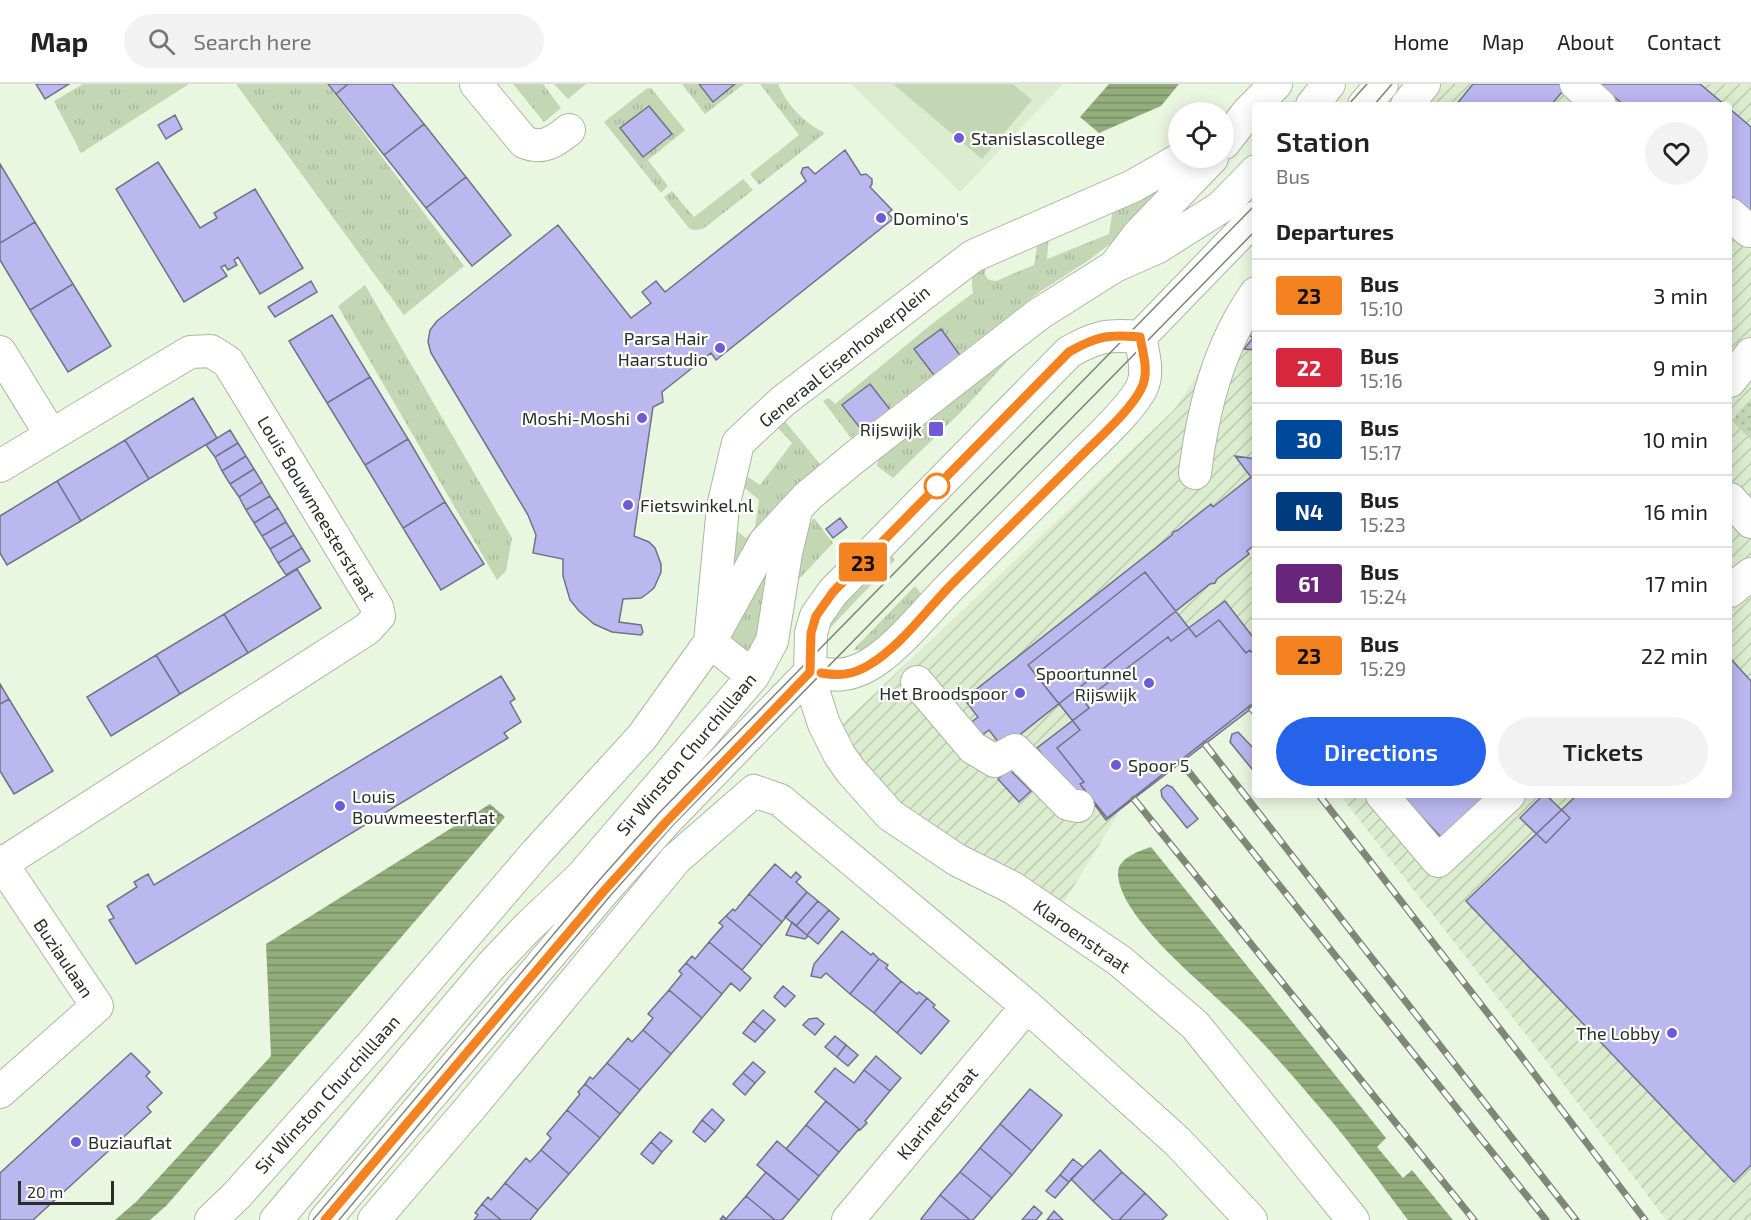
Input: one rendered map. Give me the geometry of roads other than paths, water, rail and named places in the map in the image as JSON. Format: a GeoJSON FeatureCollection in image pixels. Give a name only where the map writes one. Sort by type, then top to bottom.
{"type":"FeatureCollection","features":[{"type":"Feature","properties":{"kind":"street"},"geometry":{"type":"LineString","coordinates":[[476,84],[524,142],[532,146],[547,146],[569,130]]}},
{"type":"Feature","properties":{"kind":"street"},"geometry":{"type":"LineString","coordinates":[[1258,102],[1276,84]]}},
{"type":"Feature","properties":{"kind":"street"},"geometry":{"type":"LineString","coordinates":[[1314,102],[1329,84]]}},
{"type":"Feature","properties":{"kind":"street"},"geometry":{"type":"LineString","coordinates":[[1367,102],[1382,84]]}},
{"type":"Feature","properties":{"kind":"street"},"geometry":{"type":"LineString","coordinates":[[1409,102],[1424,84]]}},
{"type":"Feature","properties":{"kind":"street"},"geometry":{"type":"LineString","coordinates":[[1576,84],[1597,102]]}},
{"type":"Feature","properties":{"kind":"street"},"geometry":{"type":"LineString","coordinates":[[1234,128],[1252,108]]}},
{"type":"Feature","properties":{"kind":"street","name":"Generaal Eisenhowerplein"},"geometry":{"type":"LineString","coordinates":[[710,642],[723,507],[738,443],[783,401],[973,256],[1175,168]]}},
{"type":"Feature","properties":{"kind":"street"},"geometry":{"type":"LineString","coordinates":[[1115,266],[1139,234],[1198,168]]}},
{"type":"Feature","properties":{"kind":"street"},"geometry":{"type":"LineString","coordinates":[[1221,168],[1246,210]]}},
{"type":"Feature","properties":{"kind":"street"},"geometry":{"type":"LineString","coordinates":[[796,511],[808,496],[855,457],[1039,314],[1115,266],[1246,210]]}},
{"type":"Feature","properties":{"kind":"street"},"geometry":{"type":"LineString","coordinates":[[1140,337],[1104,336],[1069,352],[934,488],[915,511],[833,592],[816,616],[811,633],[810,672],[836,676],[850,674],[869,665],[900,639],[1097,440],[1132,402],[1143,386],[1145,374],[1140,337],[1246,210]]}},
{"type":"Feature","properties":{"kind":"street"},"geometry":{"type":"LineString","coordinates":[[1195,473],[1206,407],[1220,362],[1242,314],[1252,299]]}},
{"type":"Feature","properties":{"kind":"street","name":"Louis Bouwmeesterstraat"},"geometry":{"type":"LineString","coordinates":[[0,466],[190,352],[211,351],[228,362],[377,607],[379,616],[367,629],[1,863]]}},
{"type":"Feature","properties":{"kind":"street"},"geometry":{"type":"LineString","coordinates":[[0,352],[51,435]]}},
{"type":"Feature","properties":{"kind":"street"},"geometry":{"type":"LineString","coordinates":[[1732,378],[1751,354]]}},
{"type":"Feature","properties":{"kind":"street"},"geometry":{"type":"LineString","coordinates":[[1732,501],[1751,522]]}},
{"type":"Feature","properties":{"kind":"street","name":"Sir Winston Churchilllaan"},"geometry":{"type":"LineString","coordinates":[[211,1220],[237,1195],[359,1059],[536,853],[642,738],[710,642],[765,543],[796,511]]}},
{"type":"Feature","properties":{"kind":"street","name":"Sir Winston Churchilllaan"},"geometry":{"type":"LineString","coordinates":[[276,1220],[491,966],[528,926],[582,876],[753,676],[772,641],[786,553],[796,511]]}},
{"type":"Feature","properties":{"kind":"street"},"geometry":{"type":"LineString","coordinates":[[1732,589],[1751,574]]}},
{"type":"Feature","properties":{"kind":"street"},"geometry":{"type":"LineString","coordinates":[[710,642],[753,676]]}},
{"type":"Feature","properties":{"kind":"street","name":"Sir Winston Churchilllaan"},"geometry":{"type":"LineString","coordinates":[[325,1220],[603,892],[666,822],[810,672]]}},
{"type":"Feature","properties":{"kind":"street","name":"Klaroenstraat"},"geometry":{"type":"LineString","coordinates":[[810,672],[811,684],[824,724],[839,754],[850,770],[890,815],[957,860],[1013,888],[1120,961],[1195,1025],[1353,1220]]}},
{"type":"Feature","properties":{"kind":"street"},"geometry":{"type":"LineString","coordinates":[[917,682],[973,748],[995,761],[1015,750],[1068,804],[1078,806]]}},
{"type":"Feature","properties":{"kind":"street"},"geometry":{"type":"LineString","coordinates":[[374,1220],[471,1107],[676,859],[754,791],[780,800],[1027,1006],[1178,1142],[1251,1220]]}},
{"type":"Feature","properties":{"kind":"street"},"geometry":{"type":"LineString","coordinates":[[1385,798],[1438,861],[1506,798]]}},
{"type":"Feature","properties":{"kind":"street","name":"Buziaulaan"},"geometry":{"type":"LineString","coordinates":[[0,1092],[97,1006],[1,863]]}},
{"type":"Feature","properties":{"kind":"street","name":"Klarinetstraat"},"geometry":{"type":"LineString","coordinates":[[848,1220],[1027,1006]]}},
{"type":"Feature","properties":{"kind":"tram line"},"geometry":{"type":"LineString","coordinates":[[1351,102],[1367,84]]}},
{"type":"Feature","properties":{"kind":"tram line"},"geometry":{"type":"LineString","coordinates":[[1377,102],[1392,84]]}},
{"type":"Feature","properties":{"kind":"tram line"},"geometry":{"type":"LineString","coordinates":[[313,1220],[595,885],[659,813],[1252,208]]}},
{"type":"Feature","properties":{"kind":"tram line"},"geometry":{"type":"LineString","coordinates":[[339,1220],[610,896],[673,825],[1252,234]]}},
{"type":"Feature","properties":{"kind":"railway"},"geometry":{"type":"LineString","coordinates":[[1205,744],[1576,1220]]}},
{"type":"Feature","properties":{"kind":"railway"},"geometry":{"type":"LineString","coordinates":[[1181,762],[1546,1220]]}},
{"type":"Feature","properties":{"kind":"railway"},"geometry":{"type":"LineString","coordinates":[[1321,798],[1645,1220]]}},
{"type":"Feature","properties":{"kind":"railway"},"geometry":{"type":"LineString","coordinates":[[1134,799],[1474,1220]]}},
{"type":"Feature","properties":{"kind":"place","name":"Stanislascollege"},"geometry":{"type":"Point","coordinates":[959,138]}},
{"type":"Feature","properties":{"kind":"place","name":"Domino's"},"geometry":{"type":"Point","coordinates":[881,218]}},
{"type":"Feature","properties":{"kind":"place","name":"Parsa Hair Haarstudio"},"geometry":{"type":"Point","coordinates":[720,348]}},
{"type":"Feature","properties":{"kind":"place","name":"Moshi-Moshi"},"geometry":{"type":"Point","coordinates":[642,418]}},
{"type":"Feature","properties":{"kind":"place","name":"Rijswijk"},"geometry":{"type":"Point","coordinates":[936,429]}},
{"type":"Feature","properties":{"kind":"place","name":"Fietswinkel.nl"},"geometry":{"type":"Point","coordinates":[628,505]}},
{"type":"Feature","properties":{"kind":"place","name":"Spoortunnel Rijswijk"},"geometry":{"type":"Point","coordinates":[1149,683]}},
{"type":"Feature","properties":{"kind":"place","name":"Het Broodspoor"},"geometry":{"type":"Point","coordinates":[1020,693]}},
{"type":"Feature","properties":{"kind":"place","name":"Spoor 5"},"geometry":{"type":"Point","coordinates":[1116,765]}},
{"type":"Feature","properties":{"kind":"place","name":"Louis Bouwmeesterflat"},"geometry":{"type":"Point","coordinates":[340,806]}},
{"type":"Feature","properties":{"kind":"place","name":"The Lobby"},"geometry":{"type":"Point","coordinates":[1672,1033]}},
{"type":"Feature","properties":{"kind":"place","name":"Buziauflat"},"geometry":{"type":"Point","coordinates":[76,1142]}}]}
